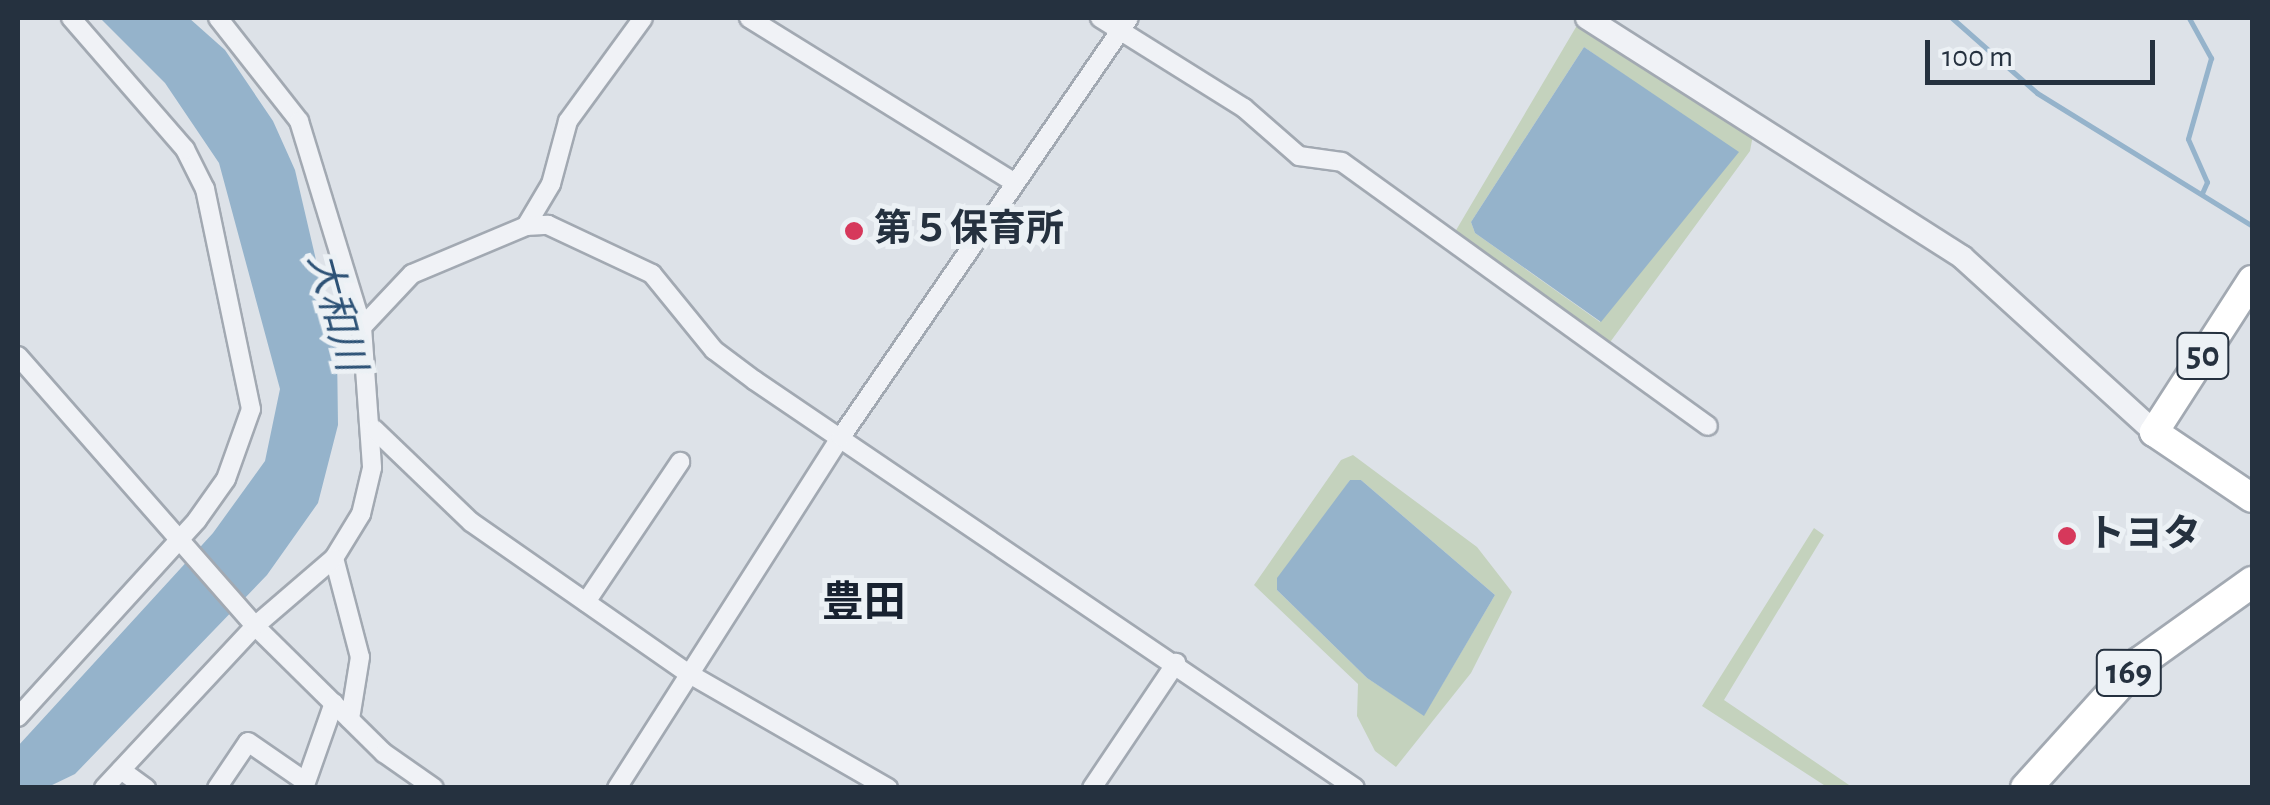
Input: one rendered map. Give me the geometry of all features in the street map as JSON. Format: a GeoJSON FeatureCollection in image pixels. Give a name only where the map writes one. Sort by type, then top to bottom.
{"type":"FeatureCollection","features":[{"type":"Feature","properties":{"kind":"highway","name":"169"},"geometry":{"type":"LineString","coordinates":[[2026,788],[2139,663],[2252,582]]}},
{"type":"Feature","properties":{"kind":"main road","name":"50"},"geometry":{"type":"LineString","coordinates":[[2252,280],[2154,432],[2252,498]]}},
{"type":"Feature","properties":{"kind":"street"},"geometry":{"type":"LineString","coordinates":[[18,717],[179,544],[226,479],[244,439],[251,409],[245,353],[206,189],[192,162],[71,18]]}},
{"type":"Feature","properties":{"kind":"street"},"geometry":{"type":"LineString","coordinates":[[104,788],[252,622],[334,558],[361,514],[374,429],[362,327],[299,120],[218,18]]}},
{"type":"Feature","properties":{"kind":"street"},"geometry":{"type":"LineString","coordinates":[[526,226],[551,184],[568,121],[643,18]]}},
{"type":"Feature","properties":{"kind":"street"},"geometry":{"type":"LineString","coordinates":[[749,18],[1014,182]]}},
{"type":"Feature","properties":{"kind":"street"},"geometry":{"type":"LineString","coordinates":[[1100,18],[1124,24],[1244,108],[1299,156],[1342,162],[1708,426]]}},
{"type":"Feature","properties":{"kind":"street"},"geometry":{"type":"LineString","coordinates":[[1587,18],[1962,257],[2154,432]]}},
{"type":"Feature","properties":{"kind":"street"},"geometry":{"type":"LineString","coordinates":[[617,788],[686,672],[841,437],[1124,24]]}},
{"type":"Feature","properties":{"kind":"street"},"geometry":{"type":"LineString","coordinates":[[362,327],[400,281],[526,226],[548,225],[652,274],[714,350],[1356,788]]}},
{"type":"Feature","properties":{"kind":"street"},"geometry":{"type":"LineString","coordinates":[[18,356],[179,544],[252,622],[350,718],[434,788]]}},
{"type":"Feature","properties":{"kind":"street"},"geometry":{"type":"LineString","coordinates":[[374,429],[470,522],[686,672],[888,788]]}},
{"type":"Feature","properties":{"kind":"street"},"geometry":{"type":"LineString","coordinates":[[586,602],[680,462]]}},
{"type":"Feature","properties":{"kind":"street"},"geometry":{"type":"LineString","coordinates":[[334,558],[360,658],[350,718]]}},
{"type":"Feature","properties":{"kind":"street"},"geometry":{"type":"LineString","coordinates":[[1092,788],[1176,664]]}},
{"type":"Feature","properties":{"kind":"street"},"geometry":{"type":"LineString","coordinates":[[217,788],[248,742],[305,785],[334,703]]}},
{"type":"Feature","properties":{"kind":"street"},"geometry":{"type":"LineString","coordinates":[[121,770],[146,788]]}},
{"type":"Feature","properties":{"kind":"green space"},"geometry":{"type":"Polygon","coordinates":[[[1579,22],[1753,135],[1750,151],[1608,345],[1452,237],[1579,22]],[[1584,47],[1471,222],[1475,233],[1600,322],[1650,93],[1584,47]]]}},
{"type":"Feature","properties":{"kind":"green space"},"geometry":{"type":"Polygon","coordinates":[[[1353,455],[1477,547],[1512,592],[1471,673],[1396,767],[1375,751],[1357,716],[1358,684],[1254,585],[1341,460],[1353,455]],[[1350,480],[1277,590],[1367,678],[1424,715],[1495,595],[1361,480],[1350,480]]]}},
{"type":"Feature","properties":{"kind":"green space"},"geometry":{"type":"Polygon","coordinates":[[[1814,528],[1824,535],[1724,700],[1852,787],[1827,787],[1702,706],[1814,528]]]}},
{"type":"Feature","properties":{"kind":"water"},"geometry":{"type":"Polygon","coordinates":[[[100,18],[189,18],[225,50],[273,121],[295,170],[337,350],[338,425],[318,503],[267,575],[75,774],[48,787],[18,787],[18,746],[213,533],[265,461],[280,389],[219,163],[165,83],[100,18]]]}},
{"type":"Feature","properties":{"kind":"water"},"geometry":{"type":"Polygon","coordinates":[[[1584,47],[1739,152],[1601,322],[1475,233],[1471,222],[1584,47]]]}},
{"type":"Feature","properties":{"kind":"water"},"geometry":{"type":"Polygon","coordinates":[[[1350,480],[1361,480],[1495,595],[1424,716],[1367,678],[1277,590],[1277,578],[1350,480]]]}},
{"type":"Feature","properties":{"kind":"waterway"},"geometry":{"type":"LineString","coordinates":[[1952,18],[2037,93],[2252,226]]}},
{"type":"Feature","properties":{"kind":"waterway"},"geometry":{"type":"LineString","coordinates":[[2189,18],[2211,58],[2188,139],[2207,182],[2202,193]]}},
{"type":"Feature","properties":{"kind":"place","name":"第５保育所"},"geometry":{"type":"Point","coordinates":[854,231]}},
{"type":"Feature","properties":{"kind":"place","name":"トヨタ"},"geometry":{"type":"Point","coordinates":[2067,536]}},
{"type":"Feature","properties":{"kind":"district","name":"豊田"},"geometry":{"type":"Point","coordinates":[864,603]}},
{"type":"Feature","properties":{"kind":"water label","name":"大和川"},"geometry":{"type":"Point","coordinates":[336,312]}}]}
